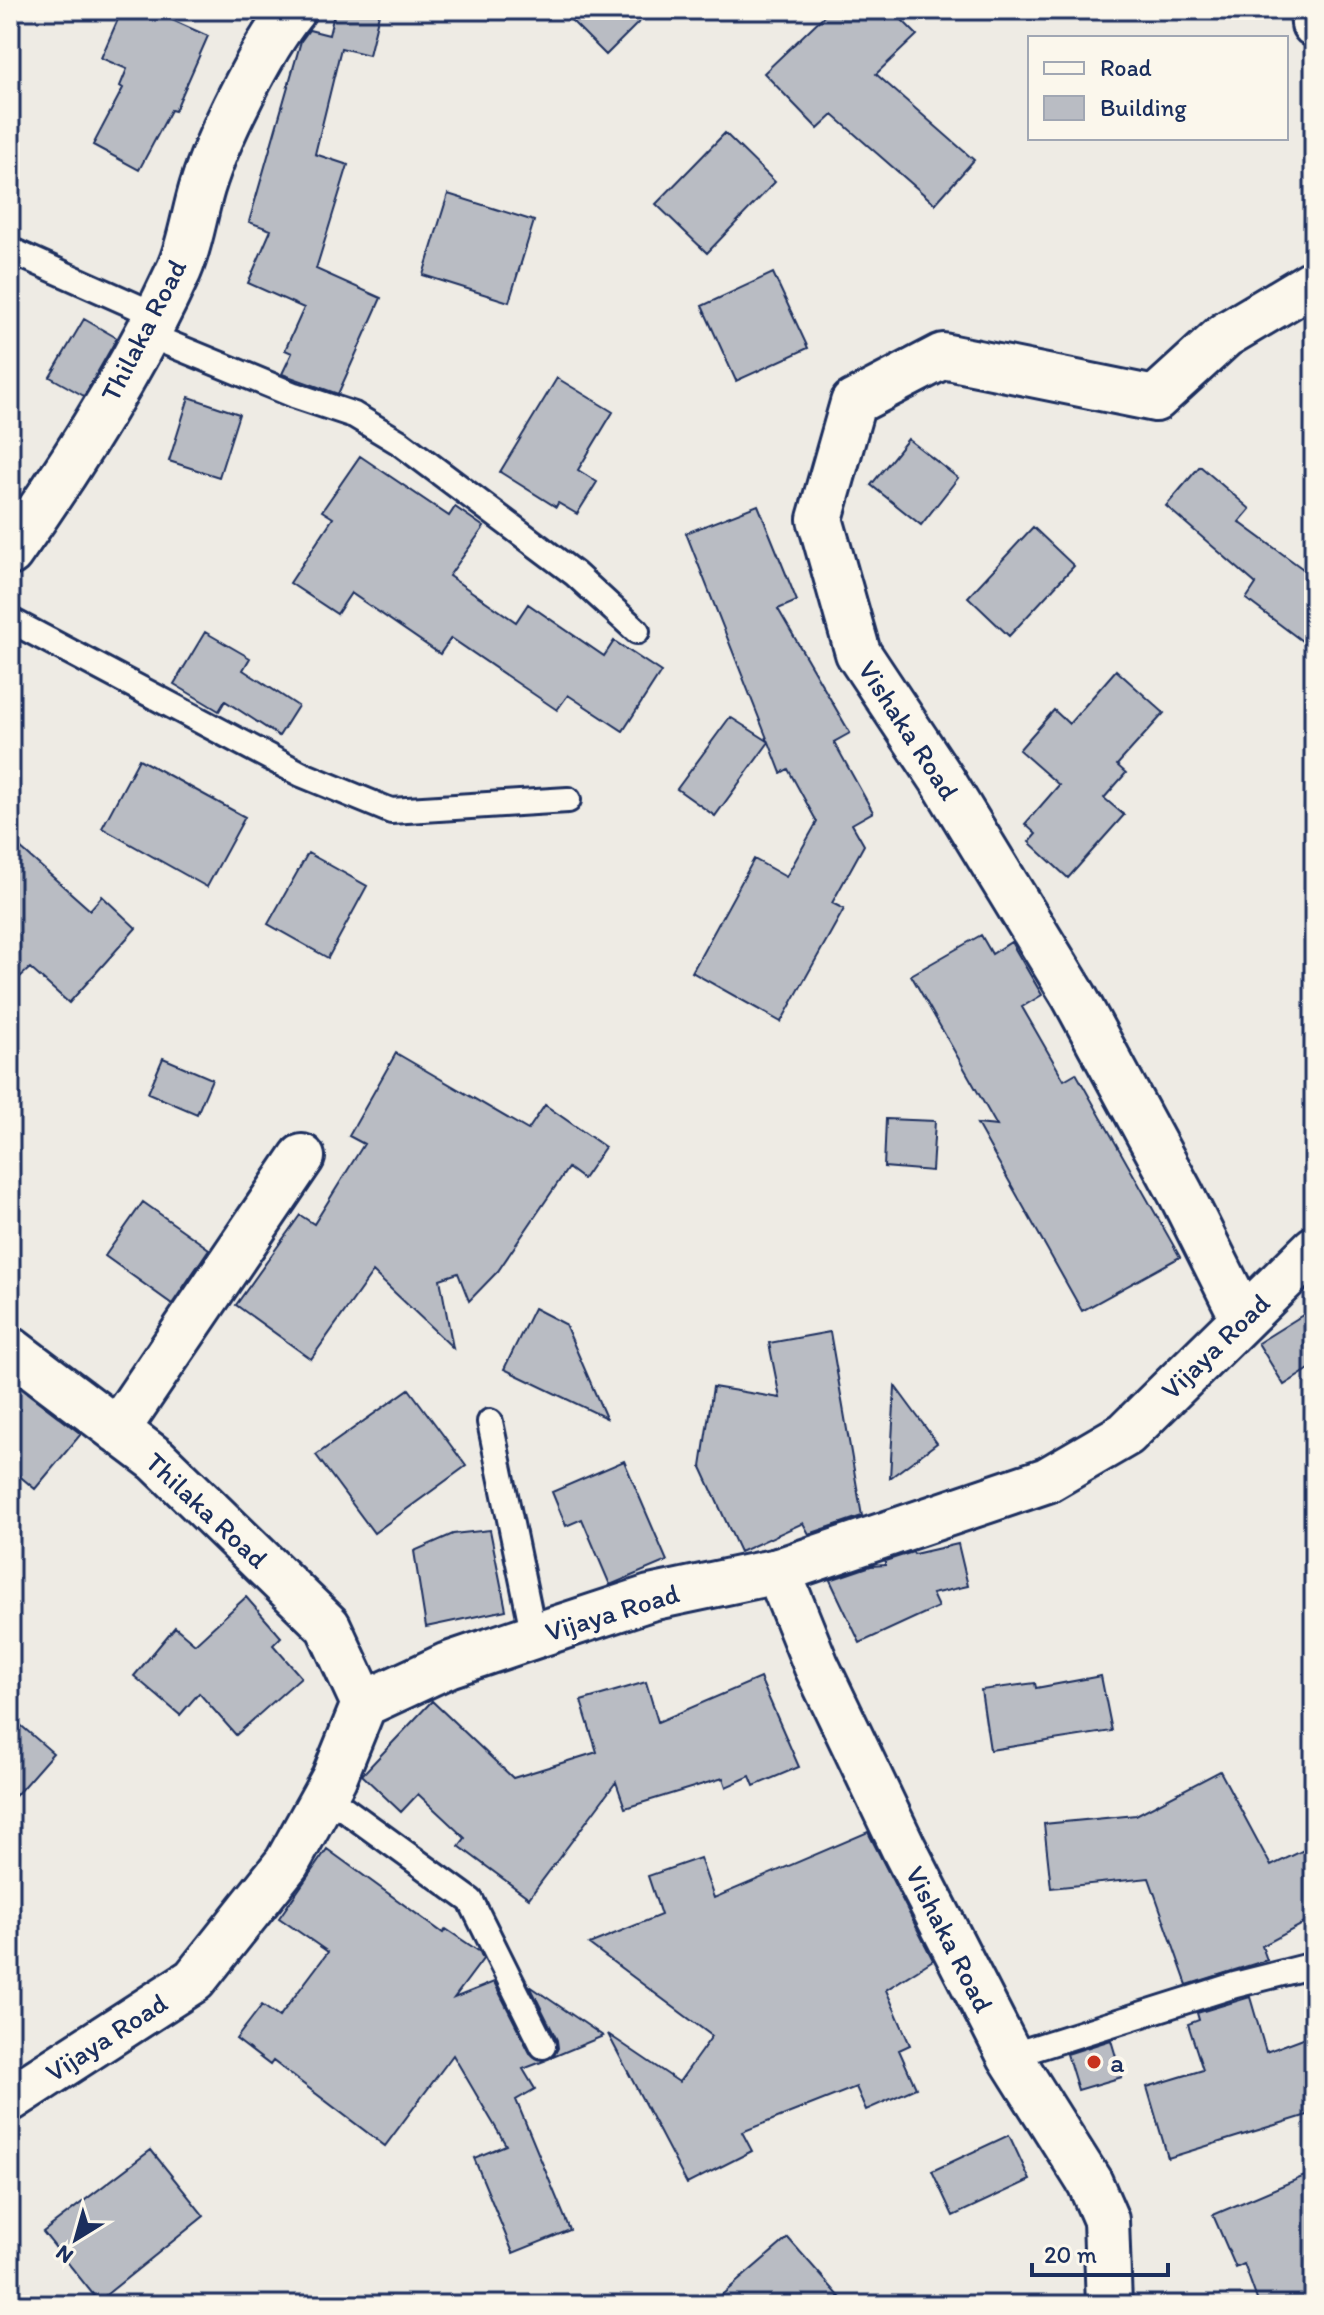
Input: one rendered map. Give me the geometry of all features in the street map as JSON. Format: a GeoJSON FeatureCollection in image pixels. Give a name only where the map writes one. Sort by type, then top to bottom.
{"type":"FeatureCollection","features":[{"type":"Feature","properties":{"kind":"street","name":"Thilaka Road"},"geometry":{"type":"LineString","coordinates":[[10,553],[55,489],[151,324],[180,267],[202,186],[255,69],[293,10]]}},
{"type":"Feature","properties":{"kind":"street"},"geometry":{"type":"LineString","coordinates":[[1313,10],[1314,24]]}},
{"type":"Feature","properties":{"kind":"street","name":"Vishaka Road"},"geometry":{"type":"LineString","coordinates":[[1243,1318],[1181,1194],[1074,996],[943,781],[858,653],[820,519],[853,403],[943,356],[1155,399],[1225,335],[1314,282]]}},
{"type":"Feature","properties":{"kind":"street"},"geometry":{"type":"LineString","coordinates":[[117,1430],[302,1157]]}},
{"type":"Feature","properties":{"kind":"street","name":"Vijaya Road"},"geometry":{"type":"LineString","coordinates":[[10,2099],[194,1980],[287,1863],[325,1795],[364,1704],[448,1665],[534,1636],[650,1598],[778,1571],[1047,1480],[1126,1434],[1314,1249]]}},
{"type":"Feature","properties":{"kind":"street","name":"Thilaka Road"},"geometry":{"type":"LineString","coordinates":[[10,1349],[157,1460],[328,1626],[364,1704]]}},
{"type":"Feature","properties":{"kind":"street","name":"Vishaka Road"},"geometry":{"type":"LineString","coordinates":[[778,1571],[816,1665],[890,1821],[1010,2056],[1090,2183],[1106,2220],[1109,2305]]}},
{"type":"Feature","properties":{"kind":"lane"},"geometry":{"type":"LineString","coordinates":[[10,250],[294,395],[354,415],[399,442],[575,574],[637,631]]}},
{"type":"Feature","properties":{"kind":"lane"},"geometry":{"type":"LineString","coordinates":[[10,620],[301,774],[391,811],[568,800]]}},
{"type":"Feature","properties":{"kind":"lane"},"geometry":{"type":"LineString","coordinates":[[490,1422],[534,1636]]}},
{"type":"Feature","properties":{"kind":"lane"},"geometry":{"type":"LineString","coordinates":[[325,1795],[471,1901],[543,2046]]}},
{"type":"Feature","properties":{"kind":"lane"},"geometry":{"type":"LineString","coordinates":[[1010,2056],[1235,1985],[1314,1965]]}},
{"type":"Feature","properties":{"kind":"building"},"geometry":{"type":"Polygon","coordinates":[[[122,10],[150,10],[208,36],[175,111],[171,110],[139,170],[93,145],[123,88],[120,86],[127,69],[101,58],[122,10]]]}},
{"type":"Feature","properties":{"kind":"building"},"geometry":{"type":"Polygon","coordinates":[[[335,10],[380,10],[369,55],[341,48],[315,154],[348,165],[316,269],[381,298],[338,394],[282,374],[292,353],[285,350],[304,308],[248,283],[271,230],[249,222],[301,41],[309,30],[329,35],[335,10]]]}},
{"type":"Feature","properties":{"kind":"building"},"geometry":{"type":"Polygon","coordinates":[[[561,10],[651,10],[606,55],[561,10]]]}},
{"type":"Feature","properties":{"kind":"building"},"geometry":{"type":"Polygon","coordinates":[[[830,10],[892,10],[917,35],[876,74],[974,160],[935,204],[833,115],[818,129],[764,73],[830,10]]]}},
{"type":"Feature","properties":{"kind":"building"},"geometry":{"type":"Polygon","coordinates":[[[725,133],[775,182],[707,253],[656,204],[725,133]]]}},
{"type":"Feature","properties":{"kind":"building"},"geometry":{"type":"Polygon","coordinates":[[[448,194],[534,221],[509,302],[423,275],[448,194]]]}},
{"type":"Feature","properties":{"kind":"building"},"geometry":{"type":"Polygon","coordinates":[[[773,273],[808,348],[736,381],[702,306],[773,273]]]}},
{"type":"Feature","properties":{"kind":"building"},"geometry":{"type":"Polygon","coordinates":[[[84,319],[117,338],[84,396],[50,377],[84,319]]]}},
{"type":"Feature","properties":{"kind":"building"},"geometry":{"type":"Polygon","coordinates":[[[557,378],[613,412],[578,470],[597,482],[577,514],[558,503],[556,507],[500,472],[557,378]]]}},
{"type":"Feature","properties":{"kind":"building"},"geometry":{"type":"Polygon","coordinates":[[[189,397],[239,414],[219,477],[169,461],[189,397]]]}},
{"type":"Feature","properties":{"kind":"building"},"geometry":{"type":"Polygon","coordinates":[[[908,439],[958,478],[921,525],[871,485],[908,439]]]}},
{"type":"Feature","properties":{"kind":"building"},"geometry":{"type":"Polygon","coordinates":[[[360,456],[449,516],[455,507],[484,527],[449,576],[516,622],[528,604],[604,656],[614,641],[661,672],[623,731],[568,695],[557,710],[451,638],[440,654],[351,593],[337,614],[290,583],[333,518],[322,511],[360,456]]]}},
{"type":"Feature","properties":{"kind":"building"},"geometry":{"type":"Polygon","coordinates":[[[1200,466],[1250,509],[1239,522],[1314,577],[1314,650],[1246,599],[1256,584],[1166,506],[1200,466]]]}},
{"type":"Feature","properties":{"kind":"building"},"geometry":{"type":"Polygon","coordinates":[[[758,505],[797,601],[778,609],[850,733],[834,742],[873,812],[852,824],[864,845],[832,903],[844,909],[781,1022],[692,972],[754,859],[786,877],[817,822],[788,769],[781,773],[769,742],[715,816],[677,789],[730,717],[768,741],[686,533],[758,505]]]}},
{"type":"Feature","properties":{"kind":"building"},"geometry":{"type":"Polygon","coordinates":[[[1033,527],[1074,566],[1009,636],[968,597],[1033,527]]]}},
{"type":"Feature","properties":{"kind":"building"},"geometry":{"type":"Polygon","coordinates":[[[205,632],[250,658],[243,670],[298,706],[279,736],[225,701],[219,711],[174,684],[205,632]]]}},
{"type":"Feature","properties":{"kind":"building"},"geometry":{"type":"Polygon","coordinates":[[[1116,670],[1164,713],[1117,765],[1126,773],[1104,798],[1124,815],[1068,878],[1029,842],[1036,834],[1025,824],[1059,785],[1019,750],[1054,710],[1069,724],[1116,670]]]}},
{"type":"Feature","properties":{"kind":"building"},"geometry":{"type":"Polygon","coordinates":[[[139,759],[245,817],[207,887],[102,828],[139,759]]]}},
{"type":"Feature","properties":{"kind":"building"},"geometry":{"type":"Polygon","coordinates":[[[10,839],[90,910],[102,896],[136,928],[69,1003],[30,968],[10,986],[10,839]]]}},
{"type":"Feature","properties":{"kind":"building"},"geometry":{"type":"Polygon","coordinates":[[[308,853],[367,886],[328,958],[268,924],[308,853]]]}},
{"type":"Feature","properties":{"kind":"building"},"geometry":{"type":"Polygon","coordinates":[[[981,935],[992,954],[1011,942],[1042,995],[1022,1007],[1064,1080],[1076,1073],[1180,1257],[1082,1311],[977,1124],[997,1126],[911,975],[981,935]]]}},
{"type":"Feature","properties":{"kind":"building"},"geometry":{"type":"Polygon","coordinates":[[[396,1053],[528,1130],[545,1105],[605,1147],[583,1179],[568,1168],[498,1271],[469,1301],[458,1273],[440,1279],[453,1348],[373,1272],[311,1359],[236,1305],[300,1215],[314,1224],[364,1144],[349,1136],[396,1053]]]}},
{"type":"Feature","properties":{"kind":"building"},"geometry":{"type":"Polygon","coordinates":[[[163,1058],[212,1079],[197,1114],[148,1093],[163,1058]]]}},
{"type":"Feature","properties":{"kind":"building"},"geometry":{"type":"Polygon","coordinates":[[[886,1119],[935,1121],[932,1171],[884,1167],[886,1119]]]}},
{"type":"Feature","properties":{"kind":"building"},"geometry":{"type":"Polygon","coordinates":[[[143,1202],[209,1249],[172,1304],[105,1256],[143,1202]]]}},
{"type":"Feature","properties":{"kind":"building"},"geometry":{"type":"Polygon","coordinates":[[[534,1308],[565,1324],[606,1418],[504,1369],[534,1308]]]}},
{"type":"Feature","properties":{"kind":"building"},"geometry":{"type":"Polygon","coordinates":[[[1314,1308],[1314,1366],[1284,1385],[1258,1343],[1314,1308]]]}},
{"type":"Feature","properties":{"kind":"building"},"geometry":{"type":"Polygon","coordinates":[[[830,1332],[862,1516],[809,1534],[803,1523],[740,1552],[701,1467],[713,1387],[780,1398],[769,1343],[830,1332]]]}},
{"type":"Feature","properties":{"kind":"building"},"geometry":{"type":"Polygon","coordinates":[[[10,1380],[81,1434],[35,1489],[10,1468],[10,1380]]]}},
{"type":"Feature","properties":{"kind":"building"},"geometry":{"type":"Polygon","coordinates":[[[895,1386],[937,1443],[890,1478],[895,1386]]]}},
{"type":"Feature","properties":{"kind":"building"},"geometry":{"type":"Polygon","coordinates":[[[409,1389],[466,1466],[374,1533],[316,1455],[409,1389]]]}},
{"type":"Feature","properties":{"kind":"building"},"geometry":{"type":"Polygon","coordinates":[[[624,1461],[667,1561],[610,1585],[582,1519],[566,1526],[552,1492],[624,1461]]]}},
{"type":"Feature","properties":{"kind":"building"},"geometry":{"type":"Polygon","coordinates":[[[490,1530],[506,1610],[426,1627],[414,1551],[453,1534],[490,1530]]]}},
{"type":"Feature","properties":{"kind":"building"},"geometry":{"type":"Polygon","coordinates":[[[958,1544],[968,1586],[932,1594],[938,1607],[860,1643],[830,1580],[871,1566],[885,1565],[885,1561],[913,1552],[958,1544]]]}},
{"type":"Feature","properties":{"kind":"building"},"geometry":{"type":"Polygon","coordinates":[[[246,1597],[281,1637],[273,1645],[301,1677],[236,1735],[199,1693],[180,1715],[134,1676],[175,1627],[195,1644],[246,1597]]]}},
{"type":"Feature","properties":{"kind":"building"},"geometry":{"type":"Polygon","coordinates":[[[1101,1676],[1112,1731],[990,1750],[981,1690],[1035,1683],[1036,1688],[1101,1676]]]}},
{"type":"Feature","properties":{"kind":"building"},"geometry":{"type":"Polygon","coordinates":[[[760,1678],[799,1767],[754,1786],[750,1776],[726,1787],[723,1778],[625,1808],[616,1782],[529,1898],[459,1846],[465,1838],[418,1794],[401,1812],[362,1775],[432,1701],[513,1778],[597,1752],[581,1701],[646,1682],[658,1722],[760,1678]]]}},
{"type":"Feature","properties":{"kind":"building"},"geometry":{"type":"Polygon","coordinates":[[[10,1716],[53,1753],[10,1802],[10,1716]]]}},
{"type":"Feature","properties":{"kind":"building"},"geometry":{"type":"Polygon","coordinates":[[[1220,1771],[1271,1866],[1314,1845],[1314,1918],[1262,1946],[1267,1960],[1187,1985],[1149,1878],[1051,1888],[1044,1824],[1136,1815],[1220,1771]]]}},
{"type":"Feature","properties":{"kind":"building"},"geometry":{"type":"Polygon","coordinates":[[[868,1832],[933,1960],[886,1990],[910,2045],[899,2050],[916,2088],[866,2110],[856,2087],[742,2132],[752,2151],[687,2184],[608,2034],[679,2082],[712,2036],[589,1944],[661,1915],[648,1876],[700,1858],[714,1898],[868,1832]]]}},
{"type":"Feature","properties":{"kind":"building"},"geometry":{"type":"Polygon","coordinates":[[[327,1849],[443,1933],[446,1929],[480,1952],[483,1959],[454,1998],[494,1982],[530,2053],[544,2061],[523,2069],[535,2089],[516,2100],[570,2230],[513,2253],[474,2158],[506,2145],[453,2055],[385,2146],[273,2061],[270,2065],[236,2039],[262,2005],[279,2017],[328,1952],[279,1918],[327,1849]]]}},
{"type":"Feature","properties":{"kind":"building"},"geometry":{"type":"Polygon","coordinates":[[[530,1986],[603,2036],[553,2057],[558,2048],[557,2040],[530,1986]]]}},
{"type":"Feature","properties":{"kind":"building"},"geometry":{"type":"Polygon","coordinates":[[[1250,1997],[1266,2052],[1314,2034],[1314,2113],[1168,2158],[1147,2087],[1203,2070],[1188,2024],[1199,2020],[1197,2013],[1250,1997]]]}},
{"type":"Feature","properties":{"kind":"building","name":"a"},"geometry":{"type":"Polygon","coordinates":[[[1111,2040],[1122,2077],[1078,2090],[1067,2054],[1111,2040]]]}},
{"type":"Feature","properties":{"kind":"building"},"geometry":{"type":"Polygon","coordinates":[[[1009,2135],[1030,2180],[953,2216],[932,2171],[1009,2135]]]}},
{"type":"Feature","properties":{"kind":"building"},"geometry":{"type":"Polygon","coordinates":[[[151,2150],[204,2216],[101,2299],[96,2298],[43,2232],[151,2150]]]}},
{"type":"Feature","properties":{"kind":"building"},"geometry":{"type":"Polygon","coordinates":[[[1314,2172],[1314,2305],[1259,2305],[1244,2264],[1236,2268],[1213,2215],[1314,2172]]]}},
{"type":"Feature","properties":{"kind":"building"},"geometry":{"type":"Polygon","coordinates":[[[788,2238],[847,2305],[710,2305],[788,2238]]]}},
{"type":"Feature","properties":{"kind":"place","name":"a"},"geometry":{"type":"Point","coordinates":[1094,2062]}}]}
